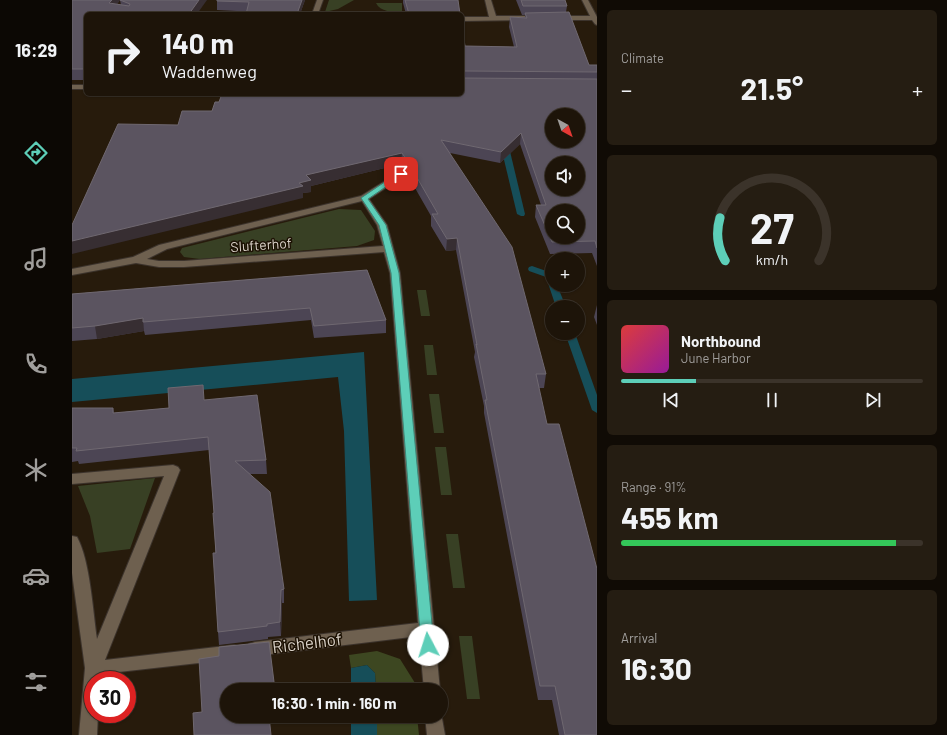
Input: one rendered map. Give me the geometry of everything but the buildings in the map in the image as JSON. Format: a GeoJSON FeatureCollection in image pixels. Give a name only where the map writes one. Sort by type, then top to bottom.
{"type":"FeatureCollection","features":[{"type":"Feature","properties":{"kind":"street"},"geometry":{"type":"LineString","coordinates":[[315,12],[320,0]]}},
{"type":"Feature","properties":{"kind":"street"},"geometry":{"type":"LineString","coordinates":[[488,0],[492,19]]}},
{"type":"Feature","properties":{"kind":"street"},"geometry":{"type":"LineString","coordinates":[[548,18],[595,20],[585,0]]}},
{"type":"Feature","properties":{"kind":"street"},"geometry":{"type":"LineString","coordinates":[[464,19],[533,18]]}},
{"type":"Feature","properties":{"kind":"street"},"geometry":{"type":"LineString","coordinates":[[72,87],[84,87]]}},
{"type":"Feature","properties":{"kind":"street","name":"Slufterhof"},"geometry":{"type":"LineString","coordinates":[[72,272],[136,260],[163,247],[364,198],[401,174]]}},
{"type":"Feature","properties":{"kind":"street"},"geometry":{"type":"LineString","coordinates":[[364,198],[382,225],[395,273],[431,683]]}},
{"type":"Feature","properties":{"kind":"street","name":"Slufterhof"},"geometry":{"type":"LineString","coordinates":[[136,260],[159,264],[184,264],[389,249]]}},
{"type":"Feature","properties":{"kind":"street"},"geometry":{"type":"LineString","coordinates":[[72,479],[173,470],[93,668]]}},
{"type":"Feature","properties":{"kind":"street"},"geometry":{"type":"LineString","coordinates":[[72,541],[78,562],[93,668],[88,735]]}},
{"type":"Feature","properties":{"kind":"street","name":"Richelhof"},"geometry":{"type":"LineString","coordinates":[[93,668],[426,630]]}},
{"type":"Feature","properties":{"kind":"street"},"geometry":{"type":"LineString","coordinates":[[435,723],[436,735]]}},
{"type":"Feature","properties":{"kind":"green space"},"geometry":{"type":"Polygon","coordinates":[[[329,0],[354,0],[338,9],[325,12],[329,0]]]}},
{"type":"Feature","properties":{"kind":"green space"},"geometry":{"type":"Polygon","coordinates":[[[376,3],[402,3],[402,12],[391,12],[378,6],[376,3]]]}},
{"type":"Feature","properties":{"kind":"green space"},"geometry":{"type":"Polygon","coordinates":[[[339,209],[361,210],[375,231],[374,240],[357,246],[200,259],[184,257],[180,252],[182,248],[339,209]]]}},
{"type":"Feature","properties":{"kind":"green space"},"geometry":{"type":"Polygon","coordinates":[[[417,290],[426,290],[430,316],[421,316],[417,290]]]}},
{"type":"Feature","properties":{"kind":"green space"},"geometry":{"type":"Polygon","coordinates":[[[424,345],[433,345],[437,375],[427,375],[424,345]]]}},
{"type":"Feature","properties":{"kind":"green space"},"geometry":{"type":"Polygon","coordinates":[[[429,394],[439,394],[444,433],[434,433],[429,394]]]}},
{"type":"Feature","properties":{"kind":"green space"},"geometry":{"type":"Polygon","coordinates":[[[435,447],[446,447],[452,495],[441,495],[435,447]]]}},
{"type":"Feature","properties":{"kind":"green space"},"geometry":{"type":"Polygon","coordinates":[[[155,478],[130,549],[97,553],[90,516],[78,486],[155,478]]]}},
{"type":"Feature","properties":{"kind":"green space"},"geometry":{"type":"Polygon","coordinates":[[[446,534],[458,534],[465,588],[453,588],[446,534]]]}},
{"type":"Feature","properties":{"kind":"green space"},"geometry":{"type":"Polygon","coordinates":[[[459,636],[472,636],[480,699],[467,699],[459,636]]]}},
{"type":"Feature","properties":{"kind":"green space"},"geometry":{"type":"Polygon","coordinates":[[[377,651],[400,659],[415,683],[376,683],[375,673],[367,665],[351,668],[349,655],[377,651]]]}},
{"type":"Feature","properties":{"kind":"green space"},"geometry":{"type":"Polygon","coordinates":[[[377,723],[418,723],[419,735],[377,735],[377,723]]]}},
{"type":"Feature","properties":{"kind":"water"},"geometry":{"type":"Polygon","coordinates":[[[364,352],[377,600],[349,601],[344,431],[338,377],[72,402],[72,379],[364,352]]]}},
{"type":"Feature","properties":{"kind":"water"},"geometry":{"type":"Polygon","coordinates":[[[367,665],[375,673],[376,683],[351,683],[351,668],[367,665]]]}},
{"type":"Feature","properties":{"kind":"water"},"geometry":{"type":"Polygon","coordinates":[[[351,723],[377,723],[377,735],[351,735],[351,723]]]}},
{"type":"Feature","properties":{"kind":"waterway"},"geometry":{"type":"LineString","coordinates":[[504,143],[521,214]]}},
{"type":"Feature","properties":{"kind":"waterway"},"geometry":{"type":"LineString","coordinates":[[532,269],[545,273]]}},
{"type":"Feature","properties":{"kind":"waterway"},"geometry":{"type":"LineString","coordinates":[[556,292],[558,300]]}},
{"type":"Feature","properties":{"kind":"waterway"},"geometry":{"type":"LineString","coordinates":[[572,340],[597,410]]}},
{"type":"Feature","properties":{"kind":"route"},"geometry":{"type":"LineString","coordinates":[[401,174],[364,198],[382,225],[395,273],[428,645]]}}]}
